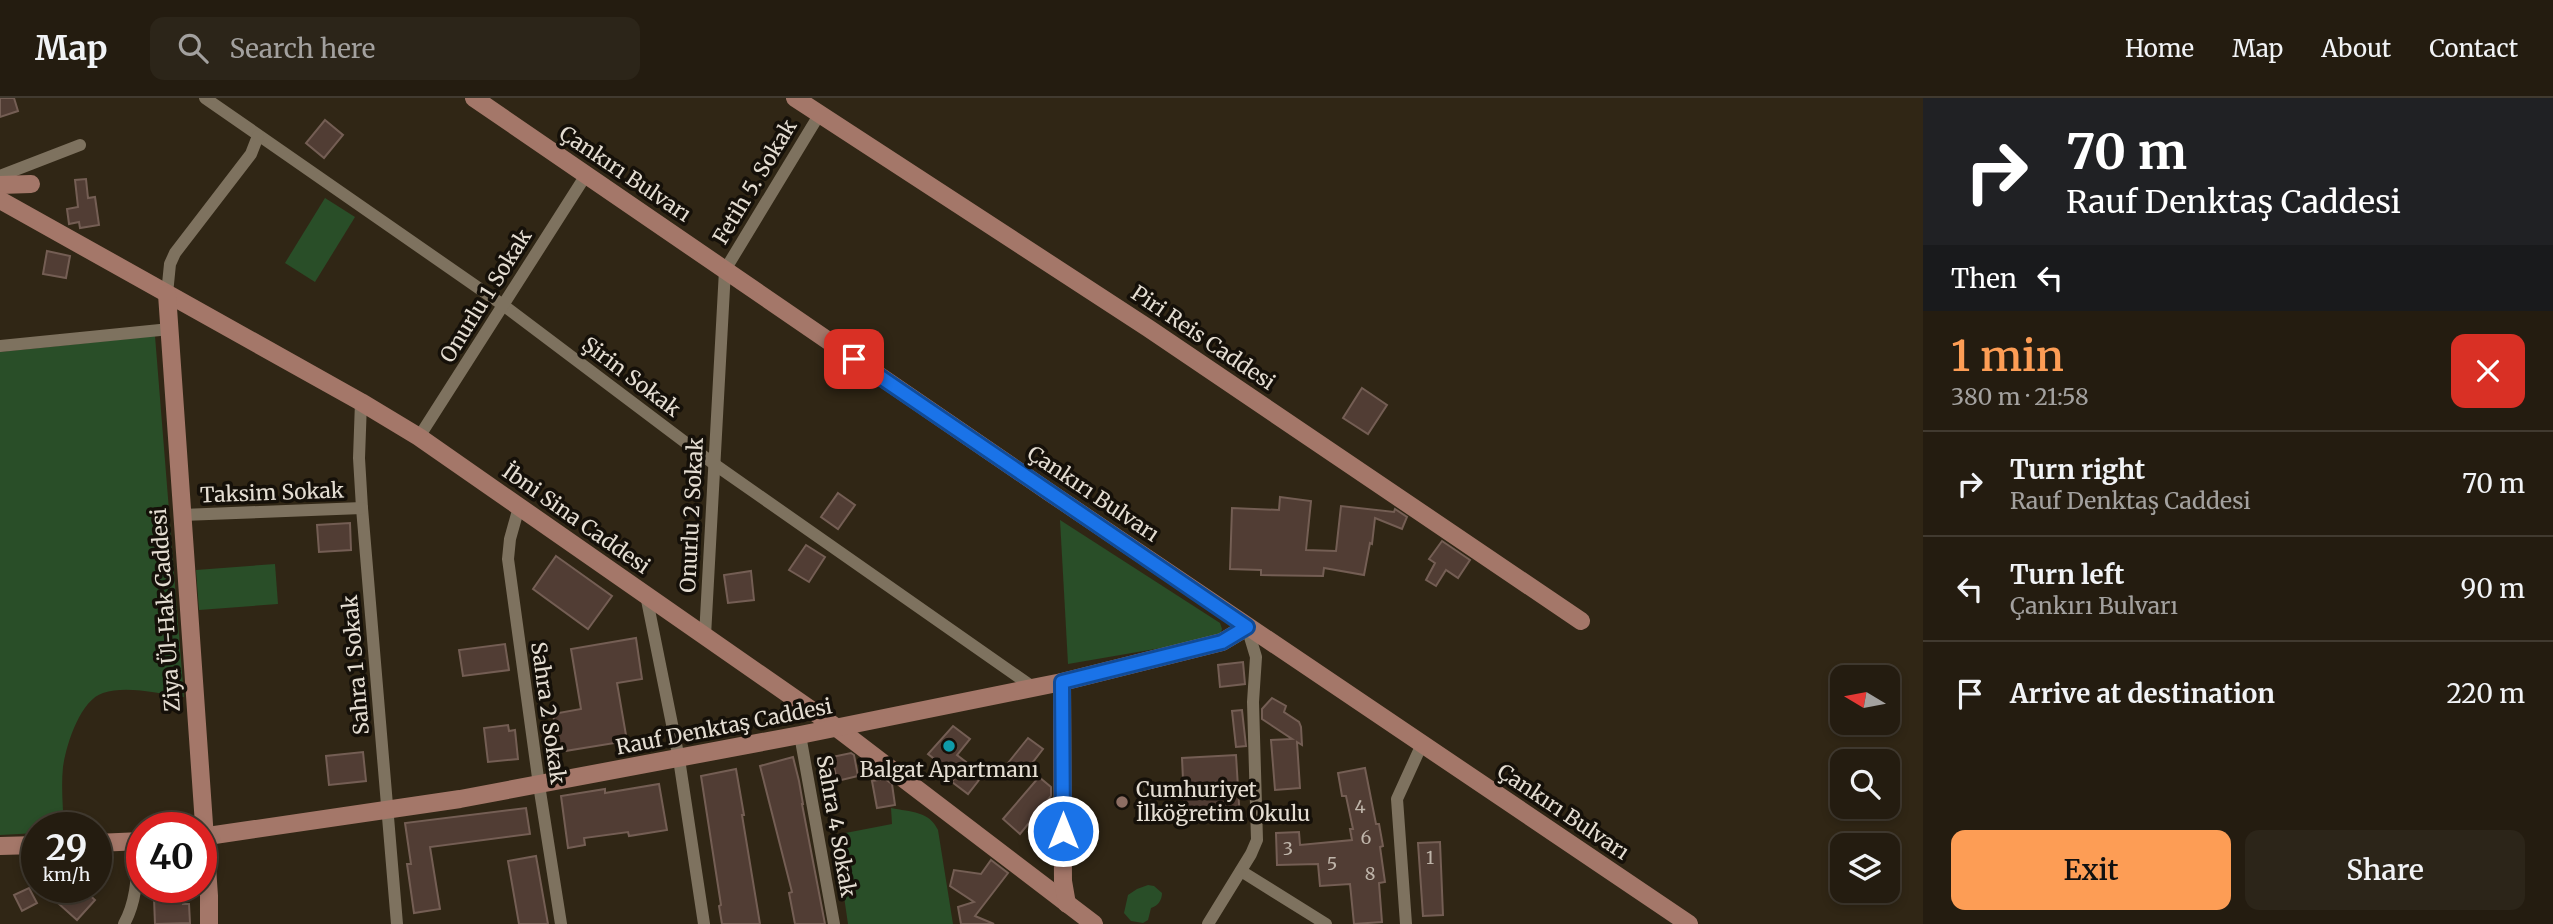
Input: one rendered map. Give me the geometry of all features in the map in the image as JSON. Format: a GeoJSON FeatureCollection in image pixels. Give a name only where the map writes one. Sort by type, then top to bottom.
{"type":"FeatureCollection","features":[{"type":"Feature","properties":{"kind":"street","name":"Şirin Sokak"},"geometry":{"type":"LineString","coordinates":[[205,98],[503,305],[713,464],[1034,688]]}},
{"type":"Feature","properties":{"kind":"street","name":"Çankırı Bulvarı"},"geometry":{"type":"LineString","coordinates":[[474,98],[1247,627],[1689,924]]}},
{"type":"Feature","properties":{"kind":"street","name":"Piri Reis Caddesi"},"geometry":{"type":"LineString","coordinates":[[795,98],[1148,328],[1581,621]]}},
{"type":"Feature","properties":{"kind":"street","name":"Fetih 5. Sokak"},"geometry":{"type":"LineString","coordinates":[[725,270],[819,115]]}},
{"type":"Feature","properties":{"kind":"street"},"geometry":{"type":"LineString","coordinates":[[167,294],[170,264],[175,253],[251,155],[258,136]]}},
{"type":"Feature","properties":{"kind":"street"},"geometry":{"type":"LineString","coordinates":[[0,176],[80,145]]}},
{"type":"Feature","properties":{"kind":"street","name":"Onurlu 1 Sokak"},"geometry":{"type":"LineString","coordinates":[[419,437],[586,175]]}},
{"type":"Feature","properties":{"kind":"street"},"geometry":{"type":"LineString","coordinates":[[0,185],[32,184]]}},
{"type":"Feature","properties":{"kind":"street","name":"İbni Sina Caddesi"},"geometry":{"type":"LineString","coordinates":[[0,200],[419,437],[837,728],[1088,922]]}},
{"type":"Feature","properties":{"kind":"street","name":"Onurlu 2 Sokak"},"geometry":{"type":"LineString","coordinates":[[705,636],[725,270]]}},
{"type":"Feature","properties":{"kind":"street","name":"Ziya Ül-Hak Caddesi"},"geometry":{"type":"LineString","coordinates":[[167,294],[201,812]]}},
{"type":"Feature","properties":{"kind":"street"},"geometry":{"type":"LineString","coordinates":[[0,346],[170,329]]}},
{"type":"Feature","properties":{"kind":"street","name":"Sahra 1 Sokak"},"geometry":{"type":"LineString","coordinates":[[361,402],[359,458],[362,509],[397,924]]}},
{"type":"Feature","properties":{"kind":"street","name":"Sahra 2 Sokak"},"geometry":{"type":"LineString","coordinates":[[519,507],[510,538],[508,559],[538,785],[561,924]]}},
{"type":"Feature","properties":{"kind":"street","name":"Taksim Sokak"},"geometry":{"type":"LineString","coordinates":[[182,515],[362,509]]}},
{"type":"Feature","properties":{"kind":"street"},"geometry":{"type":"LineString","coordinates":[[646,595],[679,760],[704,924]]}},
{"type":"Feature","properties":{"kind":"street"},"geometry":{"type":"LineString","coordinates":[[1208,924],[1255,846],[1257,830],[1253,702],[1256,657],[1247,627]]}},
{"type":"Feature","properties":{"kind":"street","name":"Rauf Denktaş Caddesi"},"geometry":{"type":"LineString","coordinates":[[217,834],[387,811],[679,760],[1062,682],[1222,642],[1247,627]]}},
{"type":"Feature","properties":{"kind":"street"},"geometry":{"type":"LineString","coordinates":[[1062,682],[1063,881],[1068,904]]}},
{"type":"Feature","properties":{"kind":"street","name":"Sahra 4 Sokak"},"geometry":{"type":"LineString","coordinates":[[800,735],[834,924]]}},
{"type":"Feature","properties":{"kind":"street"},"geometry":{"type":"LineString","coordinates":[[1405,924],[1397,799],[1422,744]]}},
{"type":"Feature","properties":{"kind":"street"},"geometry":{"type":"LineString","coordinates":[[0,846],[21,845]]}},
{"type":"Feature","properties":{"kind":"street"},"geometry":{"type":"LineString","coordinates":[[1241,872],[1326,924]]}},
{"type":"Feature","properties":{"kind":"street"},"geometry":{"type":"LineString","coordinates":[[124,924],[133,903]]}},
{"type":"Feature","properties":{"kind":"street","name":"Ziya Ül-Hak Caddesi"},"geometry":{"type":"LineString","coordinates":[[208,903],[209,924]]}},
{"type":"Feature","properties":{"kind":"green space"},"geometry":{"type":"Polygon","coordinates":[[[325,198],[355,217],[315,282],[285,263],[325,198]]]}},
{"type":"Feature","properties":{"kind":"green space"},"geometry":{"type":"Polygon","coordinates":[[[155,336],[184,697],[122,690],[95,697],[81,714],[71,736],[63,767],[63,812],[21,812],[21,834],[0,835],[0,352],[155,336]]]}},
{"type":"Feature","properties":{"kind":"green space"},"geometry":{"type":"Polygon","coordinates":[[[1060,520],[1220,623],[1222,629],[1219,638],[1068,664],[1060,520]]]}},
{"type":"Feature","properties":{"kind":"green space"},"geometry":{"type":"Polygon","coordinates":[[[275,564],[278,604],[199,610],[196,570],[275,564]]]}},
{"type":"Feature","properties":{"kind":"green space"},"geometry":{"type":"Polygon","coordinates":[[[891,808],[924,816],[930,819],[938,830],[953,924],[848,924],[835,835],[892,824],[891,808]]]}},
{"type":"Feature","properties":{"kind":"green space"},"geometry":{"type":"Polygon","coordinates":[[[1148,885],[1154,886],[1162,893],[1160,900],[1151,908],[1148,920],[1143,923],[1131,921],[1124,913],[1128,895],[1148,885]]]}},
{"type":"Feature","properties":{"kind":"building"},"geometry":{"type":"Polygon","coordinates":[[[0,98],[14,98],[18,111],[0,117],[0,98]]]}},
{"type":"Feature","properties":{"kind":"building"},"geometry":{"type":"Polygon","coordinates":[[[325,120],[343,135],[324,158],[306,143],[325,120]]]}},
{"type":"Feature","properties":{"kind":"building"},"geometry":{"type":"Polygon","coordinates":[[[86,179],[88,198],[95,197],[99,225],[80,228],[79,222],[69,224],[67,209],[78,207],[75,180],[86,179]]]}},
{"type":"Feature","properties":{"kind":"building"},"geometry":{"type":"Polygon","coordinates":[[[47,251],[70,256],[66,278],[43,274],[47,251]]]}},
{"type":"Feature","properties":{"kind":"building"},"geometry":{"type":"Polygon","coordinates":[[[1362,388],[1387,405],[1368,434],[1343,418],[1362,388]]]}},
{"type":"Feature","properties":{"kind":"building"},"geometry":{"type":"Polygon","coordinates":[[[838,493],[855,505],[838,529],[821,517],[838,493]]]}},
{"type":"Feature","properties":{"kind":"building"},"geometry":{"type":"Polygon","coordinates":[[[1280,497],[1311,501],[1306,550],[1336,551],[1341,506],[1394,512],[1395,509],[1407,517],[1402,529],[1375,518],[1364,575],[1324,568],[1323,576],[1261,575],[1261,570],[1230,569],[1232,508],[1279,510],[1280,497]]]}},
{"type":"Feature","properties":{"kind":"building"},"geometry":{"type":"Polygon","coordinates":[[[350,523],[351,550],[319,552],[317,525],[350,523]]]}},
{"type":"Feature","properties":{"kind":"building"},"geometry":{"type":"Polygon","coordinates":[[[1442,541],[1470,560],[1458,578],[1446,570],[1436,586],[1426,580],[1435,563],[1429,559],[1442,541]]]}},
{"type":"Feature","properties":{"kind":"building"},"geometry":{"type":"Polygon","coordinates":[[[806,545],[825,557],[809,582],[789,570],[806,545]]]}},
{"type":"Feature","properties":{"kind":"building"},"geometry":{"type":"Polygon","coordinates":[[[556,556],[612,596],[588,629],[533,589],[556,556]]]}},
{"type":"Feature","properties":{"kind":"building"},"geometry":{"type":"Polygon","coordinates":[[[751,571],[754,600],[728,603],[724,575],[751,571]]]}},
{"type":"Feature","properties":{"kind":"building"},"geometry":{"type":"Polygon","coordinates":[[[636,638],[642,679],[617,683],[627,741],[559,752],[553,714],[581,709],[571,649],[636,638]]]}},
{"type":"Feature","properties":{"kind":"building"},"geometry":{"type":"Polygon","coordinates":[[[505,644],[509,670],[463,676],[459,650],[505,644]]]}},
{"type":"Feature","properties":{"kind":"building"},"geometry":{"type":"Polygon","coordinates":[[[1243,662],[1245,684],[1220,687],[1218,665],[1243,662]]]}},
{"type":"Feature","properties":{"kind":"building"},"geometry":{"type":"Polygon","coordinates":[[[1272,698],[1286,706],[1284,712],[1299,722],[1301,727],[1302,745],[1297,742],[1300,788],[1275,790],[1271,740],[1292,739],[1262,719],[1262,709],[1272,698]]]}},
{"type":"Feature","properties":{"kind":"building"},"geometry":{"type":"Polygon","coordinates":[[[1242,710],[1246,746],[1236,747],[1232,711],[1242,710]]]}},
{"type":"Feature","properties":{"kind":"building"},"geometry":{"type":"Polygon","coordinates":[[[508,725],[509,731],[515,730],[518,759],[488,762],[484,728],[508,725]]]}},
{"type":"Feature","properties":{"kind":"building"},"geometry":{"type":"Polygon","coordinates":[[[953,726],[970,739],[957,755],[983,775],[968,794],[952,782],[956,776],[928,754],[953,726]]]}},
{"type":"Feature","properties":{"kind":"building"},"geometry":{"type":"Polygon","coordinates":[[[1028,738],[1043,749],[1023,775],[1008,763],[1028,738]]]}},
{"type":"Feature","properties":{"kind":"building"},"geometry":{"type":"Polygon","coordinates":[[[363,752],[366,781],[329,785],[326,756],[363,752]]]}},
{"type":"Feature","properties":{"kind":"building"},"geometry":{"type":"Polygon","coordinates":[[[851,753],[854,755],[858,776],[837,781],[832,757],[851,753]]]}},
{"type":"Feature","properties":{"kind":"building"},"geometry":{"type":"Polygon","coordinates":[[[1236,755],[1240,820],[1185,823],[1182,758],[1236,755]]]}},
{"type":"Feature","properties":{"kind":"building"},"geometry":{"type":"Polygon","coordinates":[[[793,757],[825,924],[795,924],[789,893],[792,892],[760,766],[793,757]]]}},
{"type":"Feature","properties":{"kind":"building"},"geometry":{"type":"Polygon","coordinates":[[[1365,768],[1383,846],[1380,847],[1385,882],[1379,883],[1382,922],[1354,924],[1350,884],[1320,886],[1318,864],[1277,865],[1276,833],[1299,832],[1300,845],[1352,840],[1350,829],[1353,829],[1338,773],[1365,768]]]}},
{"type":"Feature","properties":{"kind":"building"},"geometry":{"type":"Polygon","coordinates":[[[736,769],[760,924],[722,924],[719,906],[721,905],[701,776],[736,769]]]}},
{"type":"Feature","properties":{"kind":"building"},"geometry":{"type":"Polygon","coordinates":[[[1039,777],[1051,787],[1051,796],[1020,834],[1003,819],[1039,777]]]}},
{"type":"Feature","properties":{"kind":"building"},"geometry":{"type":"Polygon","coordinates":[[[885,779],[892,784],[895,805],[877,808],[872,781],[885,779]]]}},
{"type":"Feature","properties":{"kind":"building"},"geometry":{"type":"Polygon","coordinates":[[[659,784],[667,830],[629,836],[628,832],[584,838],[585,845],[568,848],[561,796],[605,789],[605,793],[659,784]]]}},
{"type":"Feature","properties":{"kind":"building"},"geometry":{"type":"Polygon","coordinates":[[[526,808],[530,834],[430,847],[440,909],[414,913],[405,823],[526,808]]]}},
{"type":"Feature","properties":{"kind":"building"},"geometry":{"type":"Polygon","coordinates":[[[1440,842],[1443,915],[1423,916],[1418,843],[1440,842]]]}},
{"type":"Feature","properties":{"kind":"building"},"geometry":{"type":"Polygon","coordinates":[[[536,856],[548,924],[519,924],[508,861],[536,856]]]}},
{"type":"Feature","properties":{"kind":"building"},"geometry":{"type":"Polygon","coordinates":[[[991,860],[1008,873],[975,916],[994,924],[961,924],[958,907],[974,902],[950,886],[954,870],[981,874],[991,860]]]}},
{"type":"Feature","properties":{"kind":"building"},"geometry":{"type":"Polygon","coordinates":[[[21,892],[21,903],[37,903],[22,911],[14,895],[21,892]]]}},
{"type":"Feature","properties":{"kind":"building"},"geometry":{"type":"Polygon","coordinates":[[[60,903],[92,903],[77,920],[60,903]]]}},
{"type":"Feature","properties":{"kind":"building"},"geometry":{"type":"Polygon","coordinates":[[[154,903],[189,904],[190,923],[155,924],[154,903]]]}},
{"type":"Feature","properties":{"kind":"place","name":"Balgat Apartmanı"},"geometry":{"type":"Point","coordinates":[949,746]}},
{"type":"Feature","properties":{"kind":"place","name":"Cumhuriyet İlköğretim Okulu"},"geometry":{"type":"Point","coordinates":[1122,802]}},
{"type":"Feature","properties":{"kind":"route"},"geometry":{"type":"LineString","coordinates":[[854,359],[1247,627],[1222,642],[1062,682],[1063,831]]}}]}
